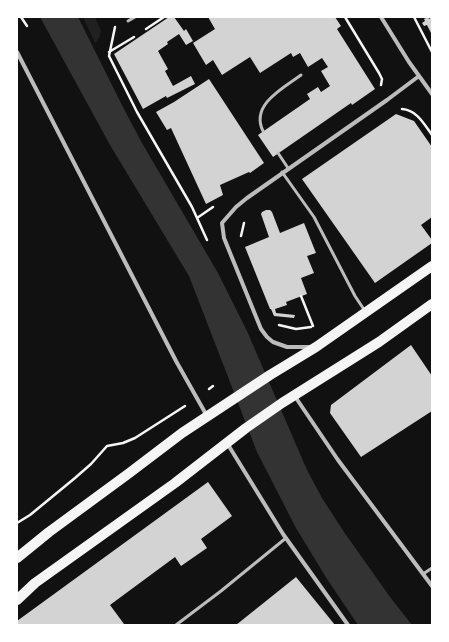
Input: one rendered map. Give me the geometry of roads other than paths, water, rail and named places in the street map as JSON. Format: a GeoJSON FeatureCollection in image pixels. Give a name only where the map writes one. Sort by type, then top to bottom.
{"type":"FeatureCollection","features":[{"type":"Feature","properties":{"kind":"main road"},"geometry":{"type":"LineString","coordinates":[[17,558],[49,532],[182,433],[270,375],[316,347],[432,266]]}},
{"type":"Feature","properties":{"kind":"main road"},"geometry":{"type":"LineString","coordinates":[[17,600],[35,583],[174,483],[246,428],[294,395],[379,342],[432,304]]}},
{"type":"Feature","properties":{"kind":"street"},"geometry":{"type":"LineString","coordinates":[[381,17],[432,94]]}},
{"type":"Feature","properties":{"kind":"street"},"geometry":{"type":"LineString","coordinates":[[17,52],[176,361],[207,416]]}},
{"type":"Feature","properties":{"kind":"street"},"geometry":{"type":"LineString","coordinates":[[316,347],[287,347],[273,342],[264,333],[224,238],[222,223],[236,207],[282,172],[387,100],[419,76]]}},
{"type":"Feature","properties":{"kind":"street"},"geometry":{"type":"LineString","coordinates":[[294,395],[338,460],[432,586]]}},
{"type":"Feature","properties":{"kind":"street"},"geometry":{"type":"LineString","coordinates":[[227,443],[286,538],[348,625]]}},
{"type":"Feature","properties":{"kind":"lane"},"geometry":{"type":"LineString","coordinates":[[128,21],[135,17]]}},
{"type":"Feature","properties":{"kind":"lane"},"geometry":{"type":"LineString","coordinates":[[263,131],[260,114],[264,104],[275,93],[301,75]]}},
{"type":"Feature","properties":{"kind":"lane"},"geometry":{"type":"LineString","coordinates":[[278,153],[288,168]]}},
{"type":"Feature","properties":{"kind":"lane"},"geometry":{"type":"LineString","coordinates":[[282,172],[314,217],[355,296],[366,312]]}},
{"type":"Feature","properties":{"kind":"lane"},"geometry":{"type":"LineString","coordinates":[[176,625],[221,591],[286,538]]}},
{"type":"Feature","properties":{"kind":"lane"},"geometry":{"type":"LineString","coordinates":[[423,574],[432,568]]}}]}
